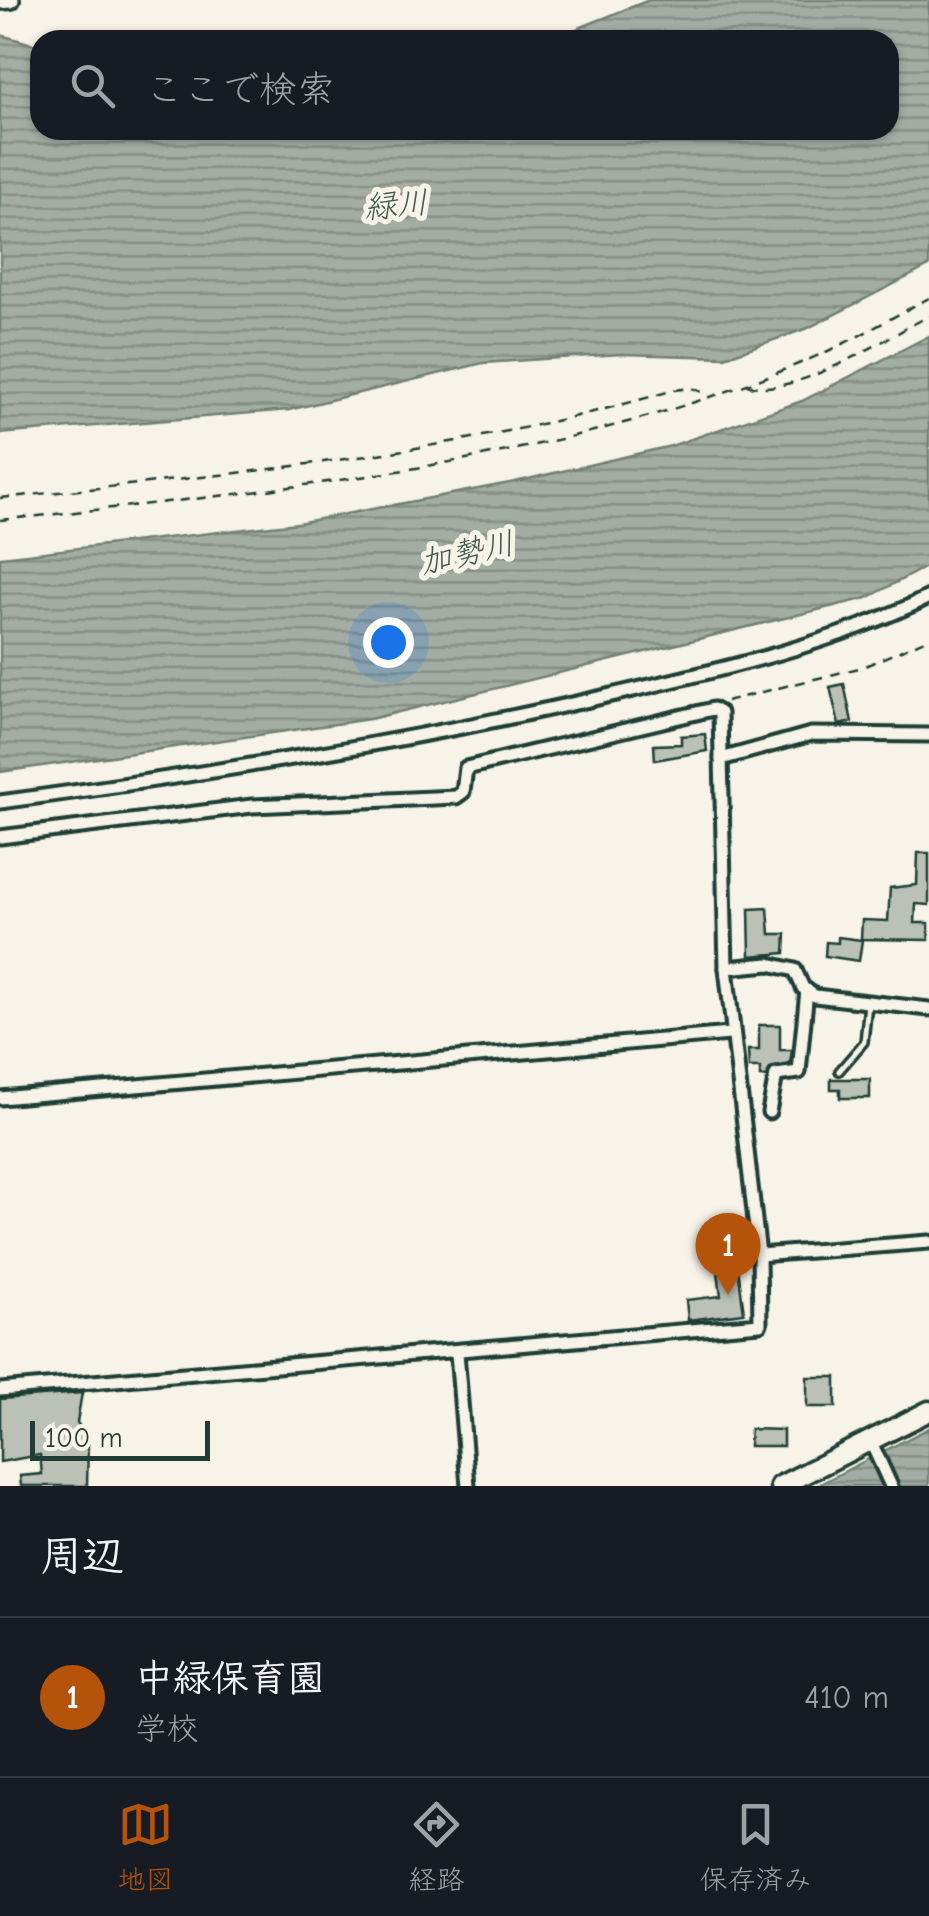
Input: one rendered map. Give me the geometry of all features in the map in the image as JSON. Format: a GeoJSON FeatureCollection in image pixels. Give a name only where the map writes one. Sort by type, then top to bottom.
{"type":"FeatureCollection","features":[{"type":"Feature","properties":{"kind":"main road"},"geometry":{"type":"LineString","coordinates":[[0,1],[11,0]]}},
{"type":"Feature","properties":{"kind":"main road"},"geometry":{"type":"LineString","coordinates":[[780,1486],[871,1444],[929,1411]]}},
{"type":"Feature","properties":{"kind":"street"},"geometry":{"type":"LineString","coordinates":[[0,802],[266,766],[455,731],[799,649],[882,620],[929,597]]}},
{"type":"Feature","properties":{"kind":"street"},"geometry":{"type":"LineString","coordinates":[[0,837],[252,806],[456,797],[464,792],[466,768],[714,709],[720,712],[730,1034],[758,1255],[760,1324],[0,1390]]}},
{"type":"Feature","properties":{"kind":"street"},"geometry":{"type":"LineString","coordinates":[[721,758],[811,734],[929,735]]}},
{"type":"Feature","properties":{"kind":"street"},"geometry":{"type":"LineString","coordinates":[[726,968],[769,964],[795,970],[815,996],[929,1009]]}},
{"type":"Feature","properties":{"kind":"street"},"geometry":{"type":"LineString","coordinates":[[769,1112],[776,1075],[799,1072],[807,990]]}},
{"type":"Feature","properties":{"kind":"street"},"geometry":{"type":"LineString","coordinates":[[0,1098],[730,1034]]}},
{"type":"Feature","properties":{"kind":"street"},"geometry":{"type":"LineString","coordinates":[[758,1255],[929,1242]]}},
{"type":"Feature","properties":{"kind":"street"},"geometry":{"type":"LineString","coordinates":[[457,1353],[468,1486]]}},
{"type":"Feature","properties":{"kind":"street"},"geometry":{"type":"LineString","coordinates":[[871,1444],[891,1486]]}},
{"type":"Feature","properties":{"kind":"lane"},"geometry":{"type":"LineString","coordinates":[[839,1071],[864,1042],[868,1003]]}},
{"type":"Feature","properties":{"kind":"path"},"geometry":{"type":"LineString","coordinates":[[0,520],[307,486],[546,441],[743,384],[830,350],[929,298]]}},
{"type":"Feature","properties":{"kind":"path"},"geometry":{"type":"LineString","coordinates":[[743,384],[759,388],[791,384],[929,316]]}},
{"type":"Feature","properties":{"kind":"path"},"geometry":{"type":"LineString","coordinates":[[0,498],[283,468],[496,432],[674,390],[691,388],[709,395]]}},
{"type":"Feature","properties":{"kind":"path"},"geometry":{"type":"LineString","coordinates":[[714,709],[754,693],[863,667],[929,638]]}},
{"type":"Feature","properties":{"kind":"water","name":"緑川"},"geometry":{"type":"Polygon","coordinates":[[[649,0],[929,0],[929,266],[808,328],[725,357],[621,354],[483,363],[289,410],[0,434],[0,35],[30,43],[30,140],[899,140],[899,30],[574,30],[649,0]]]}},
{"type":"Feature","properties":{"kind":"water","name":"加勢川"},"geometry":{"type":"Polygon","coordinates":[[[929,336],[929,565],[867,598],[370,719],[0,772],[0,557],[298,523],[515,482],[671,446],[802,401],[929,336]]]}},
{"type":"Feature","properties":{"kind":"water"},"geometry":{"type":"Polygon","coordinates":[[[929,1428],[929,1486],[816,1486],[929,1428]]]}},
{"type":"Feature","properties":{"kind":"building"},"geometry":{"type":"Polygon","coordinates":[[[844,684],[852,722],[839,725],[830,687],[844,684]]]}},
{"type":"Feature","properties":{"kind":"building"},"geometry":{"type":"Polygon","coordinates":[[[705,734],[707,751],[655,760],[654,745],[681,744],[681,736],[705,734]]]}},
{"type":"Feature","properties":{"kind":"building"},"geometry":{"type":"Polygon","coordinates":[[[918,853],[929,853],[929,905],[916,904],[915,923],[929,923],[929,940],[861,939],[862,920],[888,921],[890,888],[917,885],[918,853]]]}},
{"type":"Feature","properties":{"kind":"building"},"geometry":{"type":"Polygon","coordinates":[[[768,908],[770,934],[786,934],[785,953],[750,956],[749,909],[768,908]]]}},
{"type":"Feature","properties":{"kind":"building"},"geometry":{"type":"Polygon","coordinates":[[[838,937],[862,940],[859,961],[825,956],[826,942],[838,943],[838,937]]]}},
{"type":"Feature","properties":{"kind":"building"},"geometry":{"type":"Polygon","coordinates":[[[759,1025],[780,1025],[780,1050],[792,1050],[790,1064],[771,1068],[766,1077],[760,1077],[760,1068],[749,1068],[748,1050],[759,1050],[759,1025]]]}},
{"type":"Feature","properties":{"kind":"building"},"geometry":{"type":"Polygon","coordinates":[[[831,1079],[870,1079],[870,1098],[840,1098],[840,1089],[831,1089],[831,1079]]]}},
{"type":"Feature","properties":{"kind":"building"},"geometry":{"type":"Polygon","coordinates":[[[738,1268],[744,1313],[688,1320],[686,1300],[721,1296],[718,1271],[738,1268]]]}},
{"type":"Feature","properties":{"kind":"building"},"geometry":{"type":"Polygon","coordinates":[[[807,1377],[836,1377],[836,1407],[807,1407],[807,1377]]]}},
{"type":"Feature","properties":{"kind":"building"},"geometry":{"type":"Polygon","coordinates":[[[82,1393],[77,1422],[88,1442],[87,1486],[21,1486],[20,1476],[42,1474],[40,1455],[0,1462],[0,1399],[82,1393]]]}},
{"type":"Feature","properties":{"kind":"building"},"geometry":{"type":"Polygon","coordinates":[[[750,1429],[783,1430],[783,1446],[749,1446],[750,1429]]]}},
{"type":"Feature","properties":{"kind":"place","name":"中緑保育園"},"geometry":{"type":"Point","coordinates":[728,1295]}}]}
